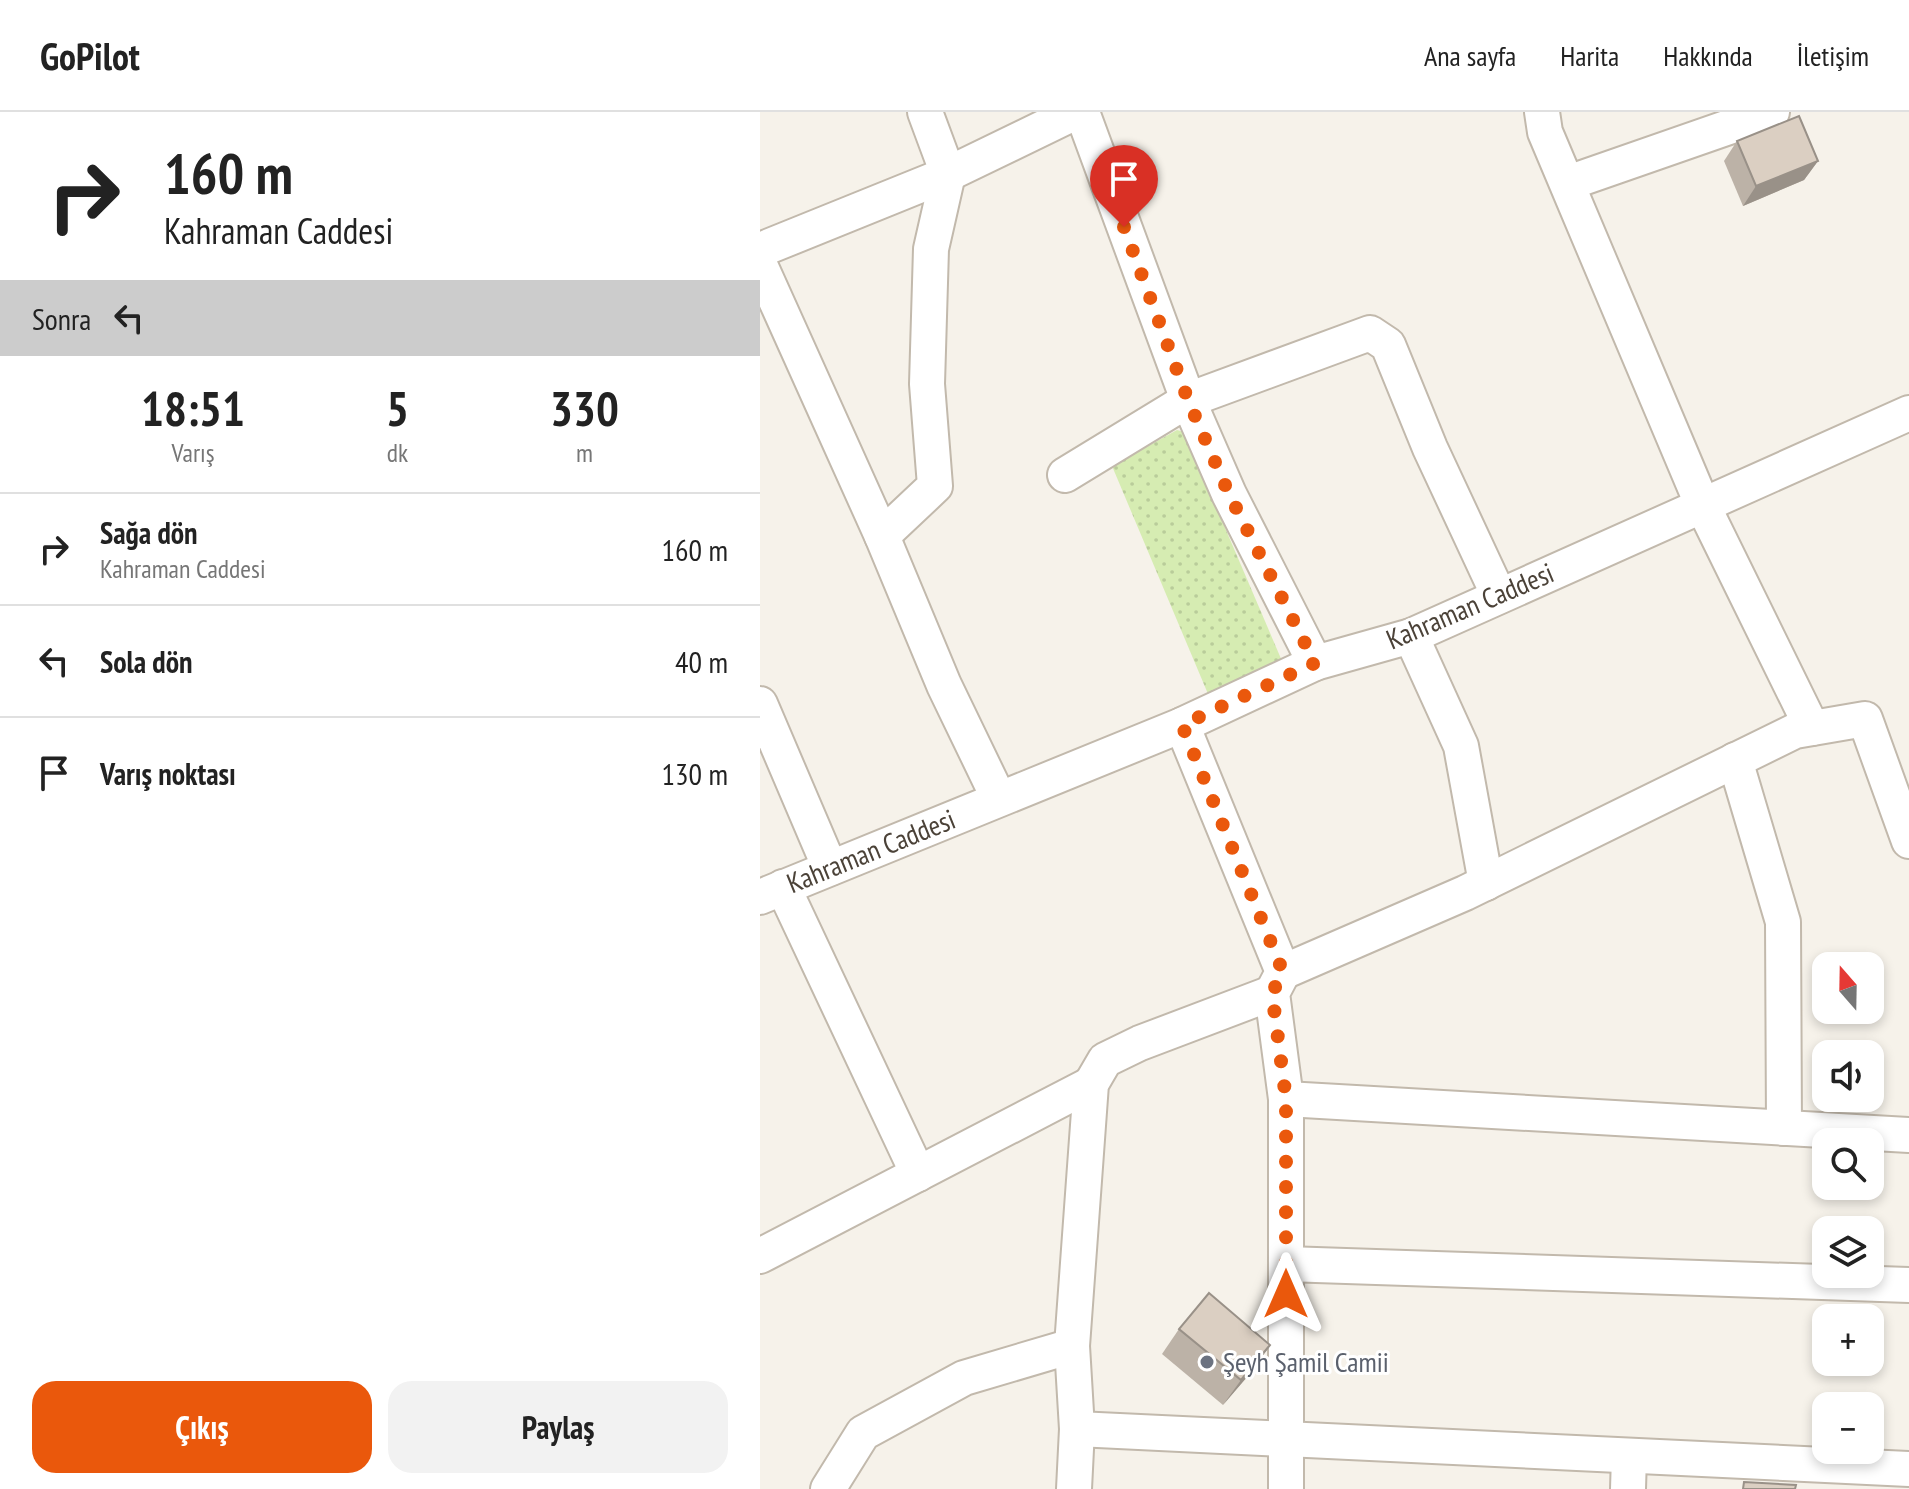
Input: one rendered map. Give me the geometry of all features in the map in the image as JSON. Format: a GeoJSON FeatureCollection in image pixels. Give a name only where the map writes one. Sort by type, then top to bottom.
{"type":"FeatureCollection","features":[{"type":"Feature","properties":{"kind":"street"},"geometry":{"type":"LineString","coordinates":[[882,536],[935,486],[927,384],[931,249],[948,174],[925,112]]}},
{"type":"Feature","properties":{"kind":"street"},"geometry":{"type":"LineString","coordinates":[[760,250],[948,174],[1079,112],[1188,400],[1229,494],[1315,663]]}},
{"type":"Feature","properties":{"kind":"street"},"geometry":{"type":"LineString","coordinates":[[1542,112],[1545,132],[1702,504],[1812,728]]}},
{"type":"Feature","properties":{"kind":"street"},"geometry":{"type":"LineString","coordinates":[[1568,183],[1772,112]]}},
{"type":"Feature","properties":{"kind":"street"},"geometry":{"type":"LineString","coordinates":[[760,265],[882,536],[944,685],[999,799]]}},
{"type":"Feature","properties":{"kind":"street"},"geometry":{"type":"LineString","coordinates":[[1065,475],[1188,400],[1370,333],[1388,345],[1430,448],[1499,596]]}},
{"type":"Feature","properties":{"kind":"street","name":"Kahraman Caddesi"},"geometry":{"type":"LineString","coordinates":[[772,892],[1182,725],[1315,663],[1411,636],[1909,413]]}},
{"type":"Feature","properties":{"kind":"street"},"geometry":{"type":"LineString","coordinates":[[1411,636],[1461,746],[1486,883]]}},
{"type":"Feature","properties":{"kind":"street"},"geometry":{"type":"LineString","coordinates":[[760,704],[830,868]]}},
{"type":"Feature","properties":{"kind":"street"},"geometry":{"type":"LineString","coordinates":[[1074,1489],[1077,1429],[1072,1346],[1091,1084],[1105,1060],[1486,883],[1795,731],[1865,719],[1909,841]]}},
{"type":"Feature","properties":{"kind":"street"},"geometry":{"type":"LineString","coordinates":[[1182,725],[1278,982],[1286,1099],[1286,1489]]}},
{"type":"Feature","properties":{"kind":"street"},"geometry":{"type":"LineString","coordinates":[[1735,760],[1783,922],[1784,1128]]}},
{"type":"Feature","properties":{"kind":"street"},"geometry":{"type":"LineString","coordinates":[[772,892],[918,1174]]}},
{"type":"Feature","properties":{"kind":"street"},"geometry":{"type":"LineString","coordinates":[[760,1256],[1091,1084]]}},
{"type":"Feature","properties":{"kind":"street"},"geometry":{"type":"LineString","coordinates":[[1286,1099],[1909,1135]]}},
{"type":"Feature","properties":{"kind":"street"},"geometry":{"type":"LineString","coordinates":[[1286,1264],[1909,1285]]}},
{"type":"Feature","properties":{"kind":"street"},"geometry":{"type":"LineString","coordinates":[[828,1489],[863,1433],[964,1378],[1072,1346]]}},
{"type":"Feature","properties":{"kind":"street"},"geometry":{"type":"LineString","coordinates":[[1077,1429],[1286,1440],[1629,1472],[1909,1469]]}},
{"type":"Feature","properties":{"kind":"green space"},"geometry":{"type":"Polygon","coordinates":[[[1177,430],[1184,432],[1285,668],[1211,701],[1112,466],[1177,430]]]}},
{"type":"Feature","properties":{"kind":"building"},"geometry":{"type":"Polygon","coordinates":[[[1799,116],[1818,161],[1756,186],[1737,141],[1799,116]]]}},
{"type":"Feature","properties":{"kind":"building"},"geometry":{"type":"Polygon","coordinates":[[[1209,1293],[1270,1345],[1241,1380],[1179,1329],[1209,1293]]]}},
{"type":"Feature","properties":{"kind":"building"},"geometry":{"type":"Polygon","coordinates":[[[1744,1482],[1796,1485],[1795,1489],[1743,1489],[1744,1482]]]}},
{"type":"Feature","properties":{"kind":"place","name":"Şeyh Şamil Camii"},"geometry":{"type":"Point","coordinates":[1207,1362]}},
{"type":"Feature","properties":{"kind":"route"},"geometry":{"type":"LineString","coordinates":[[1124,227],[1188,400],[1229,494],[1315,663],[1182,725],[1283,972],[1272,993],[1286,1099],[1286,1294]]}}]}
